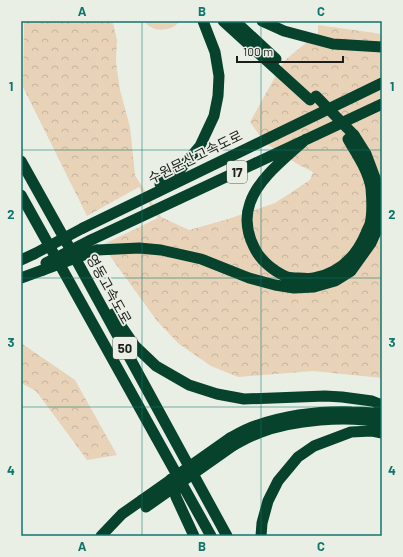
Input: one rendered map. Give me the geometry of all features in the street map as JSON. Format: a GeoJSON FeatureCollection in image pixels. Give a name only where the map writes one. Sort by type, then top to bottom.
{"type":"FeatureCollection","features":[{"type":"Feature","properties":{"kind":"highway"},"geometry":{"type":"LineString","coordinates":[[126,207],[178,172],[200,146],[214,116],[218,96],[219,76],[215,52],[203,21]]}},
{"type":"Feature","properties":{"kind":"highway"},"geometry":{"type":"LineString","coordinates":[[223,21],[313,98]]}},
{"type":"Feature","properties":{"kind":"highway"},"geometry":{"type":"LineString","coordinates":[[42,268],[97,250],[139,248],[161,250],[201,259],[249,278],[294,288],[314,287],[335,281],[351,271],[371,243],[380,223],[381,205],[378,186],[366,154],[313,98],[235,21]]}},
{"type":"Feature","properties":{"kind":"highway"},"geometry":{"type":"LineString","coordinates":[[262,21],[284,31],[333,44],[382,47]]}},
{"type":"Feature","properties":{"kind":"highway","name":"수원문산고속도로"},"geometry":{"type":"LineString","coordinates":[[21,260],[126,207],[382,83]]}},
{"type":"Feature","properties":{"kind":"highway","name":"17"},"geometry":{"type":"LineString","coordinates":[[21,277],[42,268],[91,240],[382,104]]}},
{"type":"Feature","properties":{"kind":"highway"},"geometry":{"type":"LineString","coordinates":[[306,139],[266,177],[257,188],[250,202],[246,218],[250,240],[258,254],[272,268],[288,277],[312,279],[331,274],[354,255],[370,224],[372,205],[371,188],[366,171],[351,137]]}},
{"type":"Feature","properties":{"kind":"highway","name":"영동고속도로"},"geometry":{"type":"LineString","coordinates":[[21,161],[227,536]]}},
{"type":"Feature","properties":{"kind":"highway","name":"50"},"geometry":{"type":"LineString","coordinates":[[21,195],[211,536]]}},
{"type":"Feature","properties":{"kind":"highway"},"geometry":{"type":"LineString","coordinates":[[73,254],[134,346],[156,366],[189,385],[217,394],[244,399],[325,396],[372,401],[382,405]]}},
{"type":"Feature","properties":{"kind":"highway"},"geometry":{"type":"LineString","coordinates":[[111,536],[144,504],[232,441],[257,425],[284,417],[317,412],[366,412],[382,415]]}},
{"type":"Feature","properties":{"kind":"highway"},"geometry":{"type":"LineString","coordinates":[[232,441],[286,425],[316,421],[371,421],[382,424]]}},
{"type":"Feature","properties":{"kind":"highway"},"geometry":{"type":"LineString","coordinates":[[261,536],[262,523],[268,501],[278,481],[298,457],[314,446],[351,432],[372,431],[382,433]]}},
{"type":"Feature","properties":{"kind":"highway"},"geometry":{"type":"LineString","coordinates":[[163,450],[176,497],[194,536]]}},
{"type":"Feature","properties":{"kind":"highway"},"geometry":{"type":"LineString","coordinates":[[101,536],[122,514],[144,504]]}},
{"type":"Feature","properties":{"kind":"green space"},"geometry":{"type":"Polygon","coordinates":[[[24,21],[106,21],[113,23],[117,40],[116,62],[120,90],[130,127],[135,175],[161,217],[189,230],[225,220],[275,203],[310,180],[313,172],[299,165],[265,143],[250,122],[284,61],[318,33],[318,25],[382,34],[382,378],[313,371],[238,377],[211,366],[179,344],[157,321],[102,245],[158,218],[139,187],[87,216],[23,87],[24,21]]]}},
{"type":"Feature","properties":{"kind":"green space"},"geometry":{"type":"Polygon","coordinates":[[[144,21],[180,21],[169,29],[161,30],[153,28],[144,21]]]}},
{"type":"Feature","properties":{"kind":"green space"},"geometry":{"type":"Polygon","coordinates":[[[21,343],[75,380],[117,455],[87,460],[36,391],[21,383],[21,343]]]}}]}
